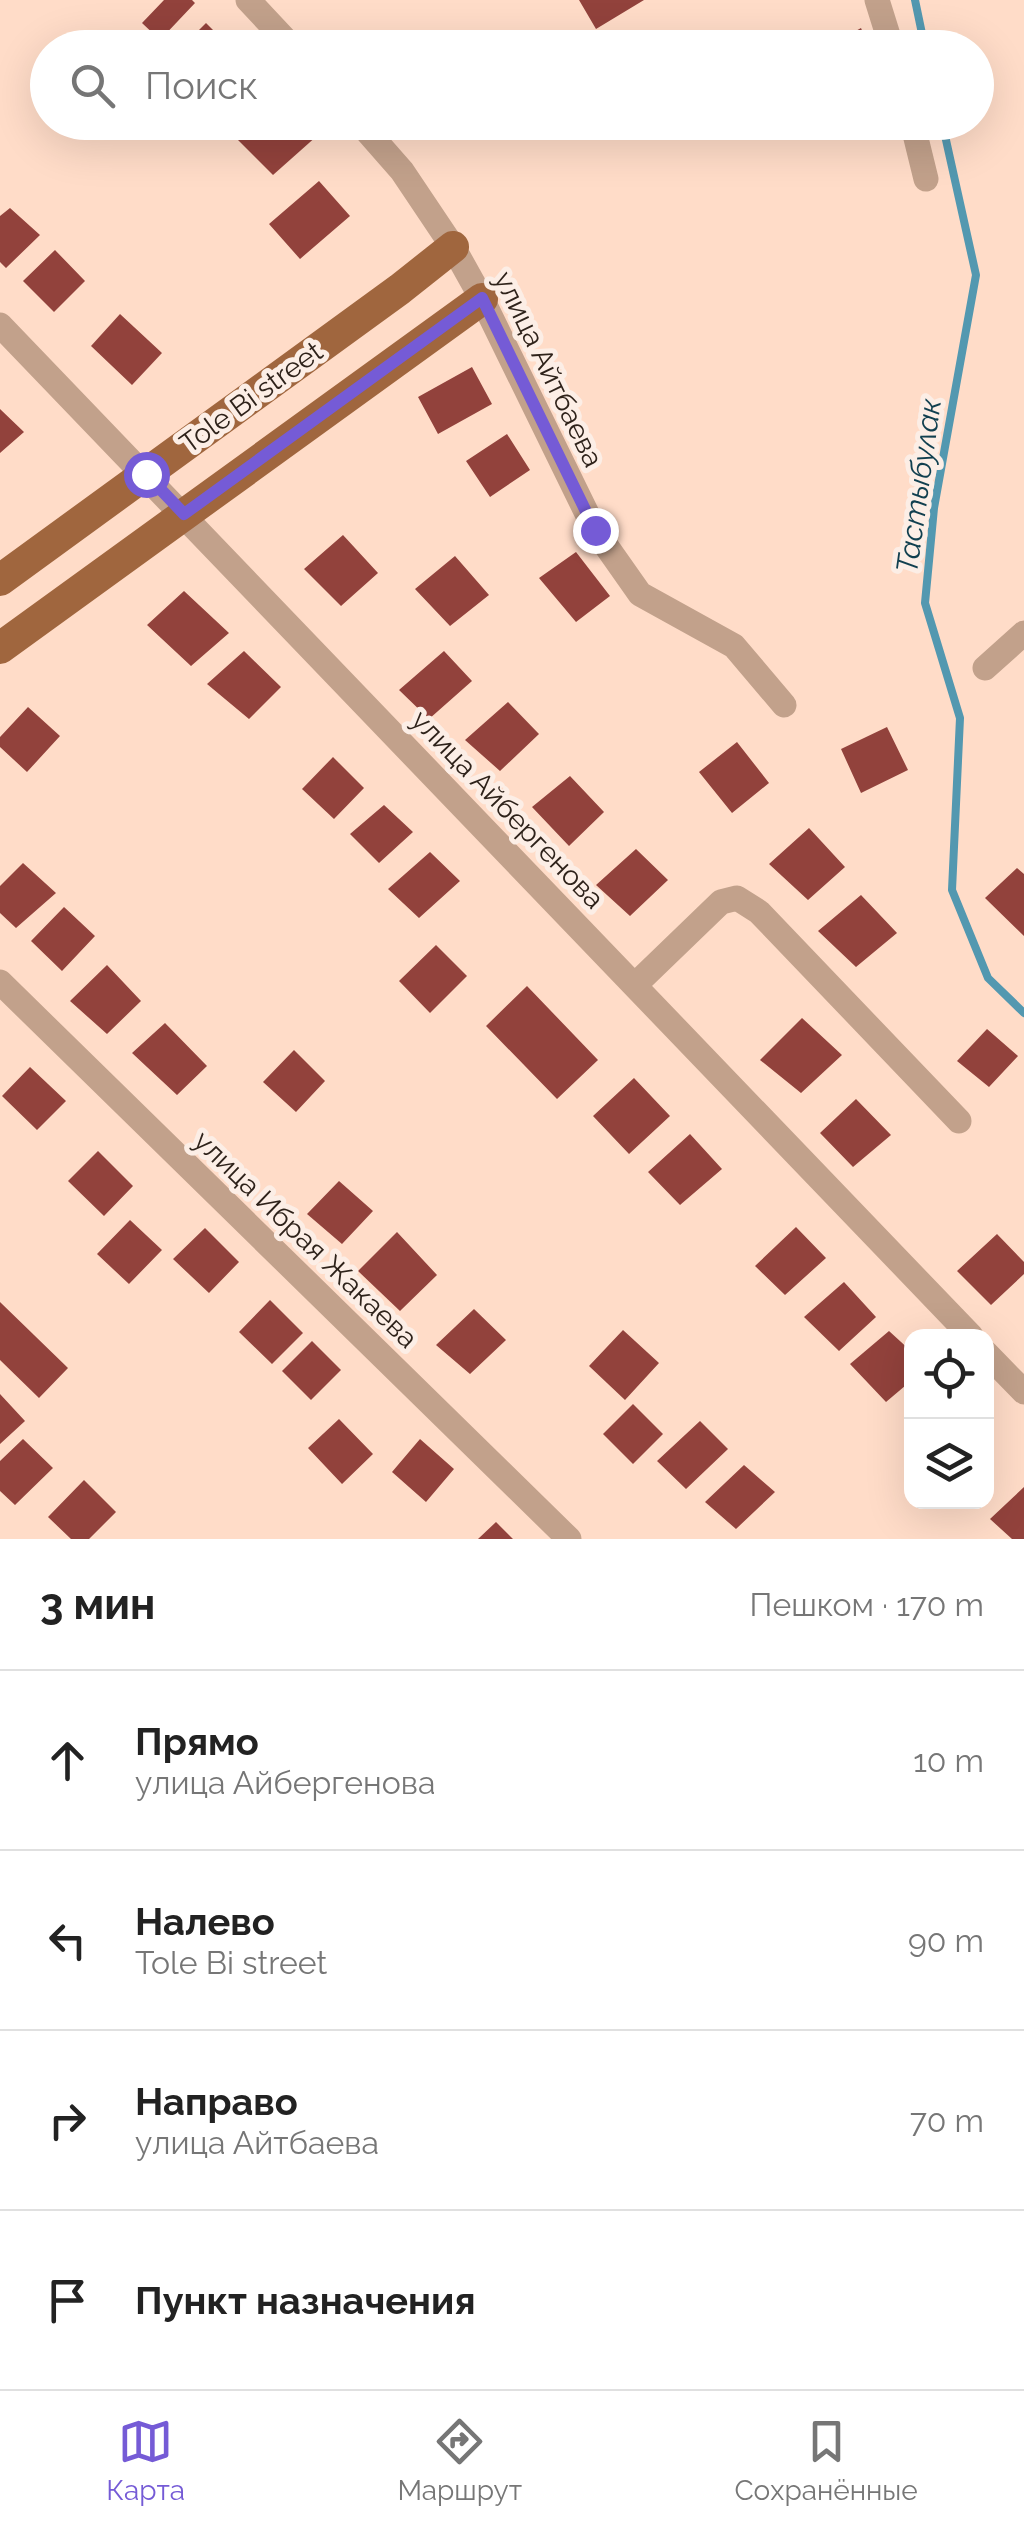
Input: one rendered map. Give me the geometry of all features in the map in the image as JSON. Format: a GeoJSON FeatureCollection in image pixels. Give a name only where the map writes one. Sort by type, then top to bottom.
{"type":"FeatureCollection","features":[{"type":"Feature","properties":{"kind":"main road","name":"Tole Bi street"},"geometry":{"type":"LineString","coordinates":[[0,580],[452,247]]}},
{"type":"Feature","properties":{"kind":"main road","name":"Tole Bi street"},"geometry":{"type":"LineString","coordinates":[[0,648],[482,298]]}},
{"type":"Feature","properties":{"kind":"street"},"geometry":{"type":"LineString","coordinates":[[877,0],[886,30]]}},
{"type":"Feature","properties":{"kind":"street"},"geometry":{"type":"LineString","coordinates":[[259,4],[278,30]]}},
{"type":"Feature","properties":{"kind":"street","name":"улица Айтбаева"},"geometry":{"type":"LineString","coordinates":[[375,140],[402,170],[482,298],[595,530],[640,594],[734,646],[784,705]]}},
{"type":"Feature","properties":{"kind":"street"},"geometry":{"type":"LineString","coordinates":[[916,140],[926,179]]}},
{"type":"Feature","properties":{"kind":"street","name":"улица Айбергенова"},"geometry":{"type":"LineString","coordinates":[[0,325],[964,1329]]}},
{"type":"Feature","properties":{"kind":"street"},"geometry":{"type":"LineString","coordinates":[[984,668],[1024,633]]}},
{"type":"Feature","properties":{"kind":"street"},"geometry":{"type":"LineString","coordinates":[[635,985],[721,902],[737,898],[759,912],[959,1121]]}},
{"type":"Feature","properties":{"kind":"street","name":"улица Ибрая Жакаева"},"geometry":{"type":"LineString","coordinates":[[0,982],[569,1539]]}},
{"type":"Feature","properties":{"kind":"street"},"geometry":{"type":"LineString","coordinates":[[994,1361],[1024,1392]]}},
{"type":"Feature","properties":{"kind":"building"},"geometry":{"type":"Polygon","coordinates":[[[164,0],[195,3],[169,30],[149,30],[142,23],[164,0]]]}},
{"type":"Feature","properties":{"kind":"building"},"geometry":{"type":"Polygon","coordinates":[[[579,0],[644,0],[596,29],[579,0]]]}},
{"type":"Feature","properties":{"kind":"building"},"geometry":{"type":"Polygon","coordinates":[[[238,140],[312,140],[273,175],[238,140]]]}},
{"type":"Feature","properties":{"kind":"building"},"geometry":{"type":"Polygon","coordinates":[[[319,181],[350,216],[300,259],[269,224],[319,181]]]}},
{"type":"Feature","properties":{"kind":"building"},"geometry":{"type":"Polygon","coordinates":[[[10,208],[40,235],[6,268],[0,262],[0,216],[10,208]]]}},
{"type":"Feature","properties":{"kind":"building"},"geometry":{"type":"Polygon","coordinates":[[[55,250],[85,281],[54,312],[23,281],[55,250]]]}},
{"type":"Feature","properties":{"kind":"building"},"geometry":{"type":"Polygon","coordinates":[[[120,314],[162,353],[132,385],[91,346],[120,314]]]}},
{"type":"Feature","properties":{"kind":"building"},"geometry":{"type":"Polygon","coordinates":[[[472,367],[492,404],[438,434],[418,397],[472,367]]]}},
{"type":"Feature","properties":{"kind":"building"},"geometry":{"type":"Polygon","coordinates":[[[0,409],[24,432],[0,453],[0,409]]]}},
{"type":"Feature","properties":{"kind":"building"},"geometry":{"type":"Polygon","coordinates":[[[507,434],[530,470],[490,497],[466,461],[507,434]]]}},
{"type":"Feature","properties":{"kind":"building"},"geometry":{"type":"Polygon","coordinates":[[[343,535],[378,573],[341,606],[304,569],[343,535]]]}},
{"type":"Feature","properties":{"kind":"building"},"geometry":{"type":"Polygon","coordinates":[[[576,552],[610,596],[576,622],[539,578],[576,552]]]}},
{"type":"Feature","properties":{"kind":"building"},"geometry":{"type":"Polygon","coordinates":[[[455,556],[489,595],[450,626],[415,589],[455,556]]]}},
{"type":"Feature","properties":{"kind":"building"},"geometry":{"type":"Polygon","coordinates":[[[184,591],[229,633],[191,666],[147,625],[184,591]]]}},
{"type":"Feature","properties":{"kind":"building"},"geometry":{"type":"Polygon","coordinates":[[[244,651],[281,687],[249,719],[207,684],[244,651]]]}},
{"type":"Feature","properties":{"kind":"building"},"geometry":{"type":"Polygon","coordinates":[[[444,651],[472,681],[429,719],[399,690],[444,651]]]}},
{"type":"Feature","properties":{"kind":"building"},"geometry":{"type":"Polygon","coordinates":[[[508,702],[539,734],[500,771],[465,740],[508,702]]]}},
{"type":"Feature","properties":{"kind":"building"},"geometry":{"type":"Polygon","coordinates":[[[28,707],[60,736],[27,772],[0,747],[0,737],[28,707]]]}},
{"type":"Feature","properties":{"kind":"building"},"geometry":{"type":"Polygon","coordinates":[[[887,727],[908,770],[861,793],[841,749],[887,727]]]}},
{"type":"Feature","properties":{"kind":"building"},"geometry":{"type":"Polygon","coordinates":[[[737,742],[769,783],[732,813],[699,772],[737,742]]]}},
{"type":"Feature","properties":{"kind":"building"},"geometry":{"type":"Polygon","coordinates":[[[333,757],[364,788],[334,819],[302,789],[333,757]]]}},
{"type":"Feature","properties":{"kind":"building"},"geometry":{"type":"Polygon","coordinates":[[[570,776],[604,812],[569,846],[532,807],[570,776]]]}},
{"type":"Feature","properties":{"kind":"building"},"geometry":{"type":"Polygon","coordinates":[[[384,805],[413,832],[379,863],[350,834],[384,805]]]}},
{"type":"Feature","properties":{"kind":"building"},"geometry":{"type":"Polygon","coordinates":[[[809,828],[845,867],[808,900],[769,864],[809,828]]]}},
{"type":"Feature","properties":{"kind":"building"},"geometry":{"type":"Polygon","coordinates":[[[636,849],[668,880],[630,916],[596,885],[636,849]]]}},
{"type":"Feature","properties":{"kind":"building"},"geometry":{"type":"Polygon","coordinates":[[[430,852],[460,881],[419,918],[388,889],[430,852]]]}},
{"type":"Feature","properties":{"kind":"building"},"geometry":{"type":"Polygon","coordinates":[[[23,863],[56,893],[16,928],[0,913],[0,886],[23,863]]]}},
{"type":"Feature","properties":{"kind":"building"},"geometry":{"type":"Polygon","coordinates":[[[1017,868],[1024,874],[1024,936],[985,898],[1017,868]]]}},
{"type":"Feature","properties":{"kind":"building"},"geometry":{"type":"Polygon","coordinates":[[[861,895],[897,933],[856,967],[818,931],[861,895]]]}},
{"type":"Feature","properties":{"kind":"building"},"geometry":{"type":"Polygon","coordinates":[[[64,907],[95,936],[62,971],[31,941],[64,907]]]}},
{"type":"Feature","properties":{"kind":"building"},"geometry":{"type":"Polygon","coordinates":[[[436,945],[467,976],[430,1013],[399,981],[436,945]]]}},
{"type":"Feature","properties":{"kind":"building"},"geometry":{"type":"Polygon","coordinates":[[[107,965],[141,1001],[107,1034],[70,1001],[107,965]]]}},
{"type":"Feature","properties":{"kind":"building"},"geometry":{"type":"Polygon","coordinates":[[[527,986],[598,1060],[557,1099],[486,1026],[527,986]]]}},
{"type":"Feature","properties":{"kind":"building"},"geometry":{"type":"Polygon","coordinates":[[[802,1018],[842,1055],[801,1093],[760,1060],[802,1018]]]}},
{"type":"Feature","properties":{"kind":"building"},"geometry":{"type":"Polygon","coordinates":[[[165,1023],[207,1066],[177,1095],[132,1053],[165,1023]]]}},
{"type":"Feature","properties":{"kind":"building"},"geometry":{"type":"Polygon","coordinates":[[[987,1029],[1018,1056],[989,1087],[957,1061],[987,1029]]]}},
{"type":"Feature","properties":{"kind":"building"},"geometry":{"type":"Polygon","coordinates":[[[294,1050],[325,1081],[296,1112],[263,1082],[294,1050]]]}},
{"type":"Feature","properties":{"kind":"building"},"geometry":{"type":"Polygon","coordinates":[[[30,1067],[66,1101],[37,1130],[2,1096],[30,1067]]]}},
{"type":"Feature","properties":{"kind":"building"},"geometry":{"type":"Polygon","coordinates":[[[634,1078],[670,1116],[629,1154],[593,1116],[634,1078]]]}},
{"type":"Feature","properties":{"kind":"building"},"geometry":{"type":"Polygon","coordinates":[[[856,1099],[891,1135],[853,1167],[820,1133],[856,1099]]]}},
{"type":"Feature","properties":{"kind":"building"},"geometry":{"type":"Polygon","coordinates":[[[690,1134],[722,1169],[680,1205],[648,1172],[690,1134]]]}},
{"type":"Feature","properties":{"kind":"building"},"geometry":{"type":"Polygon","coordinates":[[[98,1151],[133,1186],[104,1216],[68,1181],[98,1151]]]}},
{"type":"Feature","properties":{"kind":"building"},"geometry":{"type":"Polygon","coordinates":[[[339,1181],[373,1211],[342,1244],[307,1214],[339,1181]]]}},
{"type":"Feature","properties":{"kind":"building"},"geometry":{"type":"Polygon","coordinates":[[[130,1220],[162,1250],[129,1284],[97,1254],[130,1220]]]}},
{"type":"Feature","properties":{"kind":"building"},"geometry":{"type":"Polygon","coordinates":[[[796,1227],[826,1258],[785,1295],[755,1266],[796,1227]]]}},
{"type":"Feature","properties":{"kind":"building"},"geometry":{"type":"Polygon","coordinates":[[[205,1228],[239,1262],[209,1293],[173,1259],[205,1228]]]}},
{"type":"Feature","properties":{"kind":"building"},"geometry":{"type":"Polygon","coordinates":[[[397,1232],[437,1275],[400,1311],[358,1271],[397,1232]]]}},
{"type":"Feature","properties":{"kind":"building"},"geometry":{"type":"Polygon","coordinates":[[[997,1234],[1024,1262],[1024,1274],[991,1305],[957,1271],[997,1234]]]}},
{"type":"Feature","properties":{"kind":"building"},"geometry":{"type":"Polygon","coordinates":[[[844,1282],[876,1317],[839,1351],[804,1317],[844,1282]]]}},
{"type":"Feature","properties":{"kind":"building"},"geometry":{"type":"Polygon","coordinates":[[[270,1300],[303,1333],[272,1364],[239,1332],[270,1300]]]}},
{"type":"Feature","properties":{"kind":"building"},"geometry":{"type":"Polygon","coordinates":[[[0,1302],[68,1368],[39,1398],[0,1360],[0,1302]]]}},
{"type":"Feature","properties":{"kind":"building"},"geometry":{"type":"Polygon","coordinates":[[[474,1309],[506,1340],[470,1374],[436,1345],[474,1309]]]}},
{"type":"Feature","properties":{"kind":"building"},"geometry":{"type":"Polygon","coordinates":[[[623,1330],[659,1363],[625,1400],[589,1366],[623,1330]]]}},
{"type":"Feature","properties":{"kind":"building"},"geometry":{"type":"Polygon","coordinates":[[[889,1331],[904,1345],[904,1387],[886,1402],[850,1364],[889,1331]]]}},
{"type":"Feature","properties":{"kind":"building"},"geometry":{"type":"Polygon","coordinates":[[[312,1341],[341,1370],[311,1400],[282,1371],[312,1341]]]}},
{"type":"Feature","properties":{"kind":"building"},"geometry":{"type":"Polygon","coordinates":[[[0,1394],[25,1421],[0,1444],[0,1394]]]}},
{"type":"Feature","properties":{"kind":"building"},"geometry":{"type":"Polygon","coordinates":[[[633,1404],[663,1434],[633,1464],[603,1434],[633,1404]]]}},
{"type":"Feature","properties":{"kind":"building"},"geometry":{"type":"Polygon","coordinates":[[[339,1419],[373,1454],[342,1484],[308,1448],[339,1419]]]}},
{"type":"Feature","properties":{"kind":"building"},"geometry":{"type":"Polygon","coordinates":[[[700,1421],[728,1449],[686,1489],[657,1461],[700,1421]]]}},
{"type":"Feature","properties":{"kind":"building"},"geometry":{"type":"Polygon","coordinates":[[[23,1439],[53,1468],[15,1505],[0,1491],[0,1461],[23,1439]]]}},
{"type":"Feature","properties":{"kind":"building"},"geometry":{"type":"Polygon","coordinates":[[[420,1439],[454,1469],[426,1502],[392,1472],[420,1439]]]}},
{"type":"Feature","properties":{"kind":"building"},"geometry":{"type":"Polygon","coordinates":[[[744,1465],[775,1492],[736,1529],[705,1502],[744,1465]]]}},
{"type":"Feature","properties":{"kind":"building"},"geometry":{"type":"Polygon","coordinates":[[[84,1480],[116,1512],[89,1539],[71,1539],[48,1517],[84,1480]]]}},
{"type":"Feature","properties":{"kind":"building"},"geometry":{"type":"Polygon","coordinates":[[[1024,1487],[1024,1539],[1012,1539],[990,1519],[1024,1487]]]}},
{"type":"Feature","properties":{"kind":"building"},"geometry":{"type":"Polygon","coordinates":[[[496,1522],[513,1539],[478,1539],[496,1522]]]}},
{"type":"Feature","properties":{"kind":"waterway","name":"Тастыбулак"},"geometry":{"type":"LineString","coordinates":[[915,0],[921,30]]}},
{"type":"Feature","properties":{"kind":"waterway","name":"Тастыбулак"},"geometry":{"type":"LineString","coordinates":[[946,140],[976,275],[934,508],[925,603],[960,718],[952,890],[988,978],[1024,1013]]}},
{"type":"Feature","properties":{"kind":"route"},"geometry":{"type":"LineString","coordinates":[[146,474],[184,514],[482,298],[595,530]]}}]}
